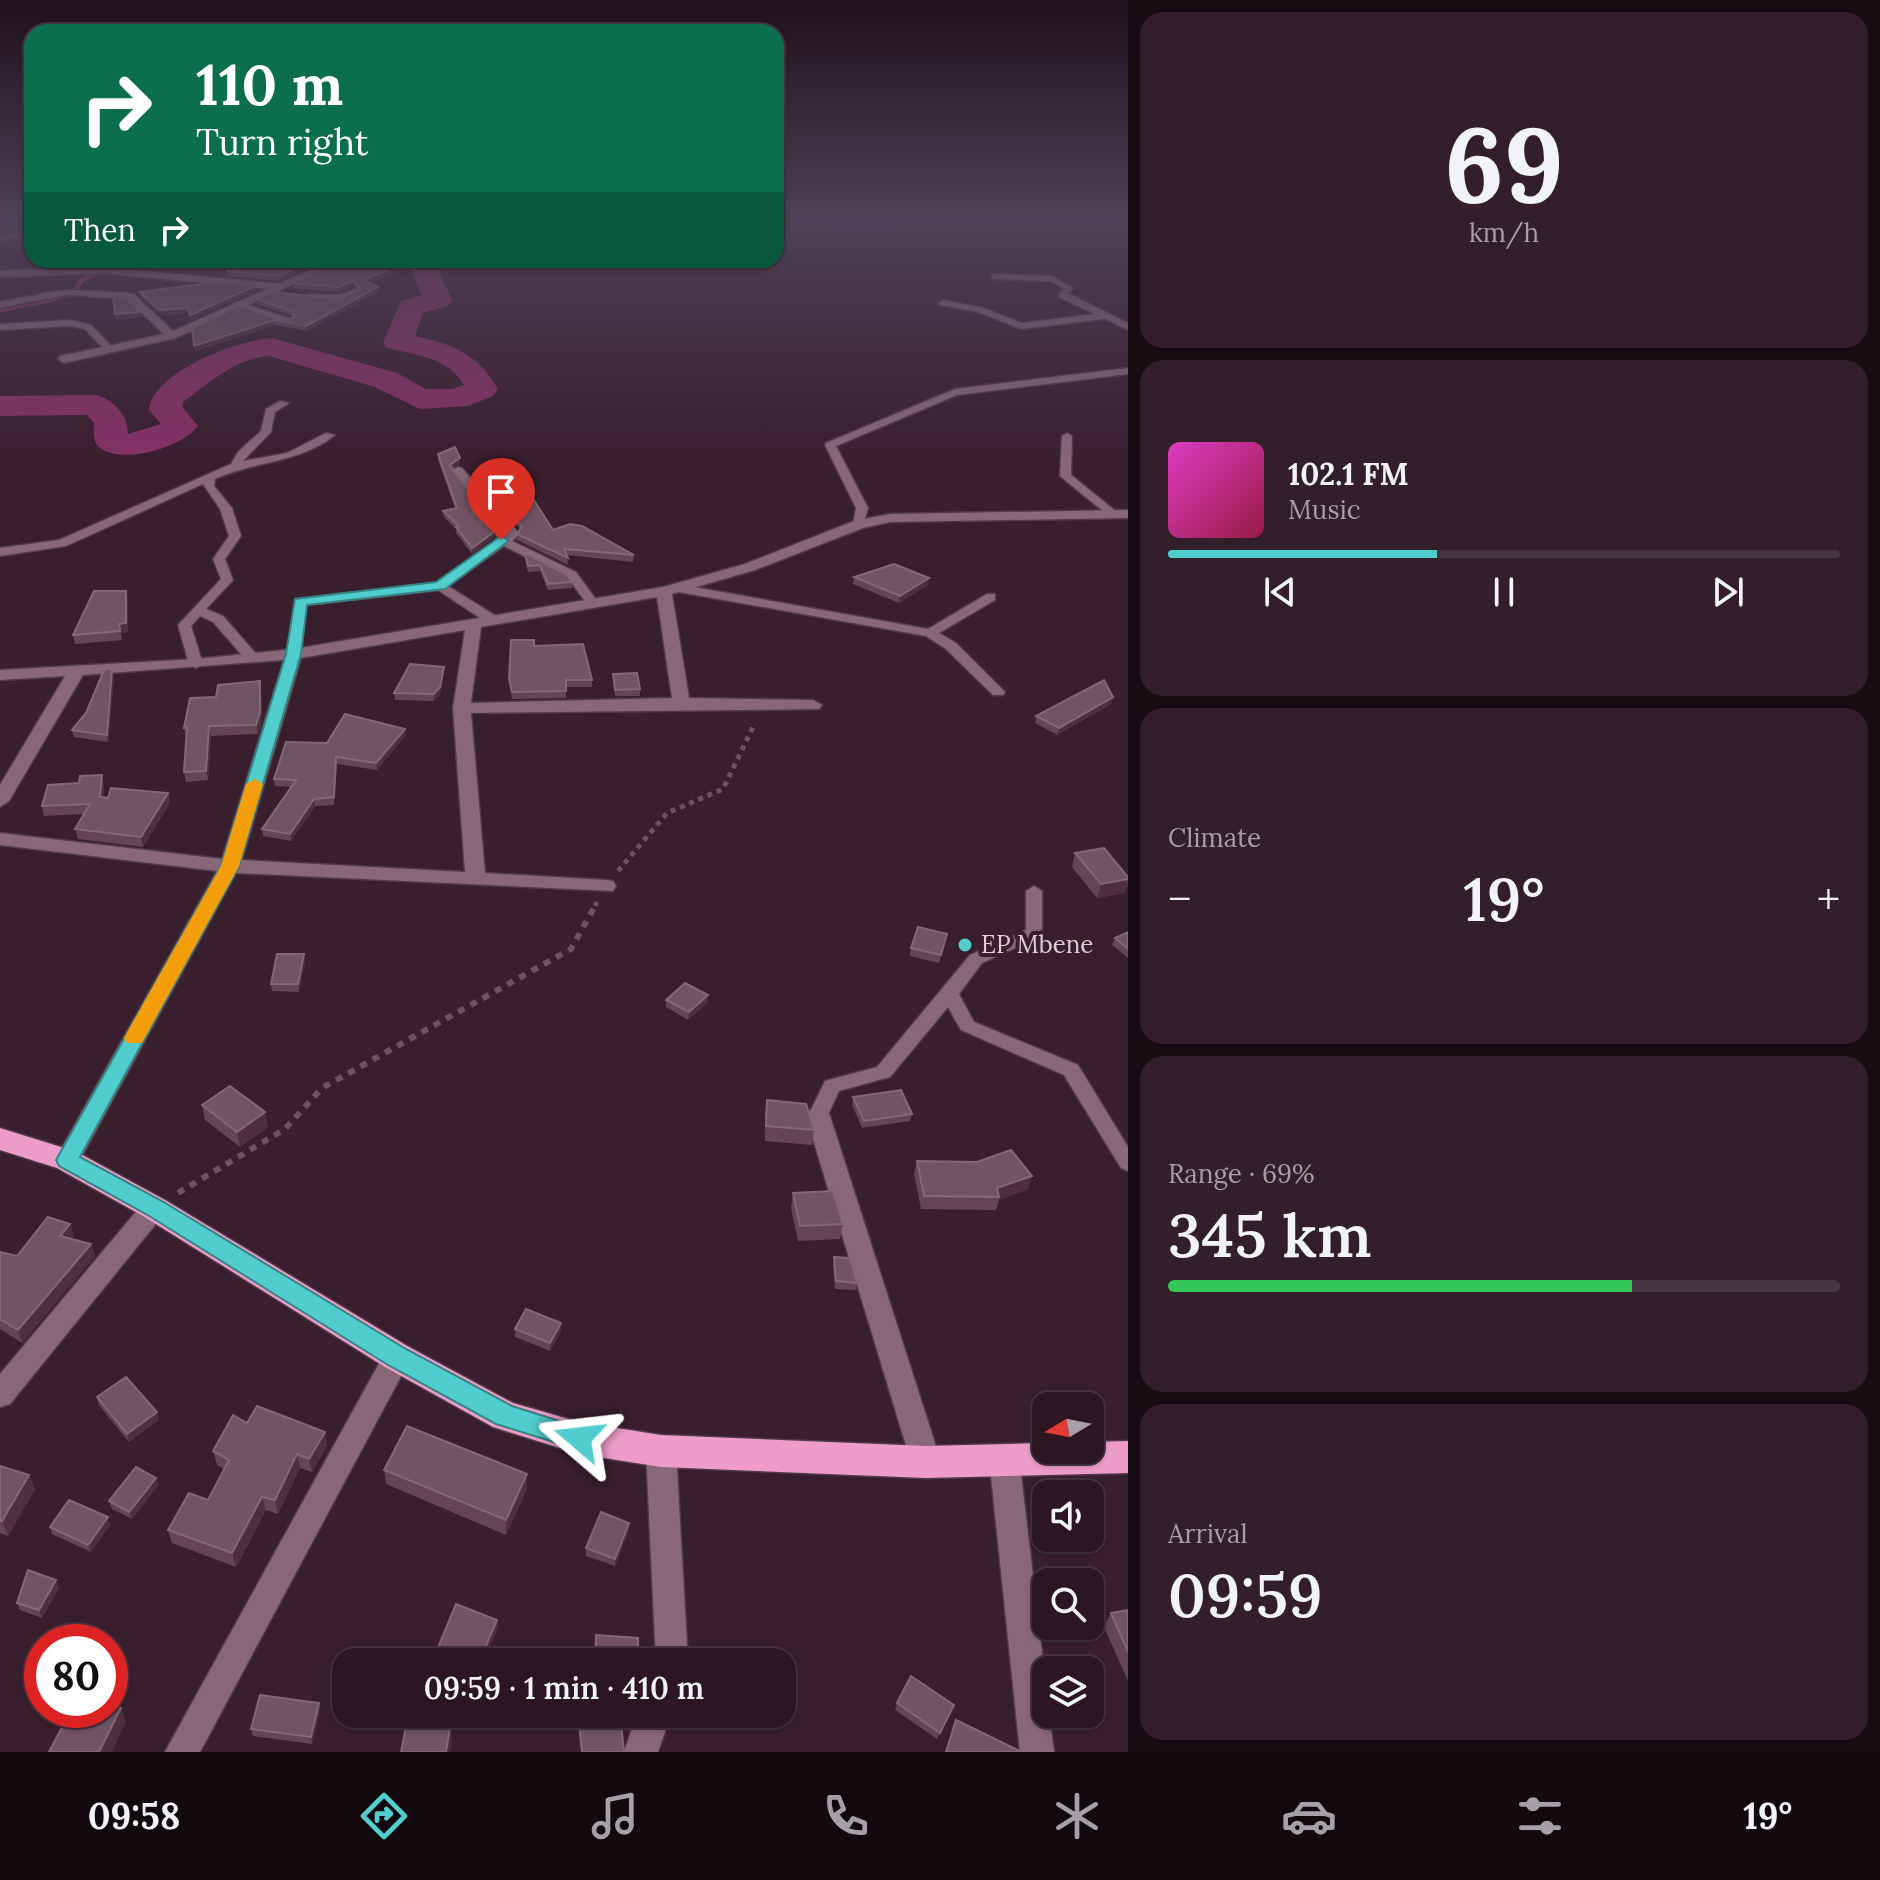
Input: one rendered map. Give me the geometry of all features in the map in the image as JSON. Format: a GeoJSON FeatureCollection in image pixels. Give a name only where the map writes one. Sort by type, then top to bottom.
{"type":"FeatureCollection","features":[{"type":"Feature","properties":{"kind":"highway"},"geometry":{"type":"LineString","coordinates":[[0,1139],[67,1160],[154,1208],[397,1357],[505,1416],[579,1438],[661,1451],[926,1462],[1004,1457],[1128,1457]]}},
{"type":"Feature","properties":{"kind":"street"},"geometry":{"type":"LineString","coordinates":[[131,297],[172,336]]}},
{"type":"Feature","properties":{"kind":"street"},"geometry":{"type":"LineString","coordinates":[[64,359],[172,336],[264,297]]}},
{"type":"Feature","properties":{"kind":"street"},"geometry":{"type":"LineString","coordinates":[[1066,297],[1128,327]]}},
{"type":"Feature","properties":{"kind":"street"},"geometry":{"type":"LineString","coordinates":[[0,305],[29,299]]}},
{"type":"Feature","properties":{"kind":"street"},"geometry":{"type":"LineString","coordinates":[[0,675],[196,664],[294,654],[671,589],[750,567],[859,524],[937,515],[1121,515]]}},
{"type":"Feature","properties":{"kind":"street"},"geometry":{"type":"LineString","coordinates":[[671,589],[681,703]]}},
{"type":"Feature","properties":{"kind":"street"},"geometry":{"type":"LineString","coordinates":[[475,877],[462,708],[483,621]]}},
{"type":"Feature","properties":{"kind":"street"},"geometry":{"type":"LineString","coordinates":[[67,1160],[230,866],[294,654]]}},
{"type":"Feature","properties":{"kind":"street"},"geometry":{"type":"LineString","coordinates":[[0,801],[77,671]]}},
{"type":"Feature","properties":{"kind":"street"},"geometry":{"type":"LineString","coordinates":[[462,708],[681,703],[813,705]]}},
{"type":"Feature","properties":{"kind":"street"},"geometry":{"type":"LineString","coordinates":[[0,839],[230,866],[606,886]]}},
{"type":"Feature","properties":{"kind":"street"},"geometry":{"type":"LineString","coordinates":[[818,1116],[926,1462]]}},
{"type":"Feature","properties":{"kind":"street"},"geometry":{"type":"LineString","coordinates":[[0,1395],[154,1208]]}},
{"type":"Feature","properties":{"kind":"street"},"geometry":{"type":"LineString","coordinates":[[182,1752],[397,1357]]}},
{"type":"Feature","properties":{"kind":"street"},"geometry":{"type":"LineString","coordinates":[[661,1451],[671,1648]]}},
{"type":"Feature","properties":{"kind":"street"},"geometry":{"type":"LineString","coordinates":[[1004,1457],[1037,1752]]}},
{"type":"Feature","properties":{"kind":"street"},"geometry":{"type":"LineString","coordinates":[[641,1752],[649,1728]]}},
{"type":"Feature","properties":{"kind":"lane"},"geometry":{"type":"LineString","coordinates":[[29,299],[36,297]]}},
{"type":"Feature","properties":{"kind":"lane"},"geometry":{"type":"LineString","coordinates":[[302,297],[344,297]]}},
{"type":"Feature","properties":{"kind":"lane"},"geometry":{"type":"LineString","coordinates":[[943,303],[980,310],[1021,326],[1103,316]]}},
{"type":"Feature","properties":{"kind":"lane"},"geometry":{"type":"LineString","coordinates":[[239,305],[288,321]]}},
{"type":"Feature","properties":{"kind":"lane"},"geometry":{"type":"LineString","coordinates":[[0,327],[70,323],[88,327],[109,349]]}},
{"type":"Feature","properties":{"kind":"lane"},"geometry":{"type":"LineString","coordinates":[[859,524],[862,508],[830,445],[955,392],[1128,371]]}},
{"type":"Feature","properties":{"kind":"lane"},"geometry":{"type":"LineString","coordinates":[[235,466],[242,454],[266,432],[270,411],[284,403]]}},
{"type":"Feature","properties":{"kind":"lane"},"geometry":{"type":"LineString","coordinates":[[0,552],[62,543],[105,522],[124,517],[141,504],[235,466],[290,456],[330,435]]}},
{"type":"Feature","properties":{"kind":"lane"},"geometry":{"type":"LineString","coordinates":[[1067,436],[1065,476],[1121,515]]}},
{"type":"Feature","properties":{"kind":"lane"},"geometry":{"type":"LineString","coordinates":[[294,654],[300,602],[440,586],[501,540],[514,534],[458,470]]}},
{"type":"Feature","properties":{"kind":"lane"},"geometry":{"type":"LineString","coordinates":[[196,664],[184,625],[227,580],[219,559],[235,536],[226,508],[208,486],[210,477]]}},
{"type":"Feature","properties":{"kind":"lane"},"geometry":{"type":"LineString","coordinates":[[501,540],[572,575],[591,601]]}},
{"type":"Feature","properties":{"kind":"lane"},"geometry":{"type":"LineString","coordinates":[[440,586],[483,621]]}},
{"type":"Feature","properties":{"kind":"lane"},"geometry":{"type":"LineString","coordinates":[[671,589],[930,633],[951,646],[998,692]]}},
{"type":"Feature","properties":{"kind":"lane"},"geometry":{"type":"LineString","coordinates":[[930,633],[991,597]]}},
{"type":"Feature","properties":{"kind":"lane"},"geometry":{"type":"LineString","coordinates":[[197,610],[218,619],[253,659]]}},
{"type":"Feature","properties":{"kind":"lane"},"geometry":{"type":"LineString","coordinates":[[818,1116],[832,1086],[883,1072],[976,959],[1034,933],[1034,891]]}},
{"type":"Feature","properties":{"kind":"lane"},"geometry":{"type":"LineString","coordinates":[[950,993],[967,1026],[1071,1070],[1128,1163]]}},
{"type":"Feature","properties":{"kind":"path"},"geometry":{"type":"LineString","coordinates":[[154,1208],[285,1129],[322,1088],[571,949],[606,886],[667,813],[723,789],[765,704]]}},
{"type":"Feature","properties":{"kind":"building"},"geometry":{"type":"Polygon","coordinates":[[[113,297],[125,297],[141,312],[115,314],[113,297]]]}},
{"type":"Feature","properties":{"kind":"building"},"geometry":{"type":"Polygon","coordinates":[[[145,297],[231,297],[190,315],[188,308],[160,310],[145,297]]]}},
{"type":"Feature","properties":{"kind":"building"},"geometry":{"type":"Polygon","coordinates":[[[261,297],[360,297],[306,326],[275,320],[194,346],[192,328],[240,306],[283,321],[295,317],[291,311],[256,299],[261,297]]]}},
{"type":"Feature","properties":{"kind":"building"},"geometry":{"type":"Polygon","coordinates":[[[455,447],[460,458],[450,465],[479,504],[483,504],[502,526],[472,548],[456,527],[459,526],[443,511],[457,508],[438,454],[455,447]]]}},
{"type":"Feature","properties":{"kind":"building"},"geometry":{"type":"Polygon","coordinates":[[[532,497],[553,530],[570,524],[582,526],[634,555],[564,549],[568,558],[517,534],[522,526],[500,501],[532,497]]]}},
{"type":"Feature","properties":{"kind":"building"},"geometry":{"type":"Polygon","coordinates":[[[525,553],[566,574],[572,582],[548,584],[540,565],[528,566],[525,553]]]}},
{"type":"Feature","properties":{"kind":"building"},"geometry":{"type":"Polygon","coordinates":[[[894,564],[929,578],[900,596],[854,577],[894,564]]]}},
{"type":"Feature","properties":{"kind":"building"},"geometry":{"type":"Polygon","coordinates":[[[94,591],[126,591],[126,623],[119,624],[120,631],[73,635],[94,591]]]}},
{"type":"Feature","properties":{"kind":"building"},"geometry":{"type":"Polygon","coordinates":[[[511,640],[534,640],[534,646],[583,644],[592,680],[566,680],[566,691],[512,692],[509,679],[511,640]]]}},
{"type":"Feature","properties":{"kind":"building"},"geometry":{"type":"Polygon","coordinates":[[[410,664],[444,667],[440,687],[434,694],[394,693],[410,664]]]}},
{"type":"Feature","properties":{"kind":"building"},"geometry":{"type":"Polygon","coordinates":[[[112,669],[107,735],[72,730],[86,713],[104,670],[112,669]]]}},
{"type":"Feature","properties":{"kind":"building"},"geometry":{"type":"Polygon","coordinates":[[[637,673],[640,689],[615,690],[613,674],[637,673]]]}},
{"type":"Feature","properties":{"kind":"building"},"geometry":{"type":"Polygon","coordinates":[[[1104,680],[1113,697],[1059,728],[1036,716],[1104,680]]]}},
{"type":"Feature","properties":{"kind":"building"},"geometry":{"type":"Polygon","coordinates":[[[260,681],[260,712],[256,725],[209,726],[206,771],[184,772],[187,727],[184,728],[190,698],[216,697],[218,685],[260,681]]]}},
{"type":"Feature","properties":{"kind":"building"},"geometry":{"type":"Polygon","coordinates":[[[345,714],[405,729],[376,763],[336,757],[334,797],[314,799],[290,834],[262,829],[296,780],[274,779],[286,742],[327,743],[345,714]]]}},
{"type":"Feature","properties":{"kind":"building"},"geometry":{"type":"Polygon","coordinates":[[[102,775],[100,797],[108,798],[111,788],[168,793],[141,837],[75,829],[90,804],[42,806],[48,785],[79,783],[80,776],[102,775]]]}},
{"type":"Feature","properties":{"kind":"building"},"geometry":{"type":"Polygon","coordinates":[[[1104,848],[1128,879],[1101,884],[1075,853],[1104,848]]]}},
{"type":"Feature","properties":{"kind":"building"},"geometry":{"type":"Polygon","coordinates":[[[918,927],[947,934],[941,955],[911,948],[918,927]]]}},
{"type":"Feature","properties":{"kind":"building"},"geometry":{"type":"Polygon","coordinates":[[[1128,932],[1128,949],[1115,938],[1128,932]]]}},
{"type":"Feature","properties":{"kind":"building"},"geometry":{"type":"Polygon","coordinates":[[[277,954],[304,954],[298,984],[271,984],[277,954]]]}},
{"type":"Feature","properties":{"kind":"building"},"geometry":{"type":"Polygon","coordinates":[[[685,983],[708,995],[689,1012],[666,1000],[685,983]]]}},
{"type":"Feature","properties":{"kind":"building"},"geometry":{"type":"Polygon","coordinates":[[[230,1086],[265,1112],[237,1132],[202,1105],[230,1086]]]}},
{"type":"Feature","properties":{"kind":"building"},"geometry":{"type":"Polygon","coordinates":[[[901,1090],[912,1114],[864,1121],[853,1097],[901,1090]]]}},
{"type":"Feature","properties":{"kind":"building"},"geometry":{"type":"Polygon","coordinates":[[[767,1100],[806,1104],[814,1130],[766,1126],[767,1100]]]}},
{"type":"Feature","properties":{"kind":"building"},"geometry":{"type":"Polygon","coordinates":[[[1011,1150],[1032,1176],[997,1188],[999,1197],[924,1196],[917,1161],[977,1162],[1011,1150]]]}},
{"type":"Feature","properties":{"kind":"building"},"geometry":{"type":"Polygon","coordinates":[[[833,1191],[843,1224],[800,1226],[793,1193],[833,1191]]]}},
{"type":"Feature","properties":{"kind":"building"},"geometry":{"type":"Polygon","coordinates":[[[48,1217],[70,1224],[60,1236],[91,1244],[18,1330],[0,1319],[0,1252],[17,1256],[48,1217]]]}},
{"type":"Feature","properties":{"kind":"building"},"geometry":{"type":"Polygon","coordinates":[[[834,1257],[850,1258],[857,1283],[836,1281],[834,1257]]]}},
{"type":"Feature","properties":{"kind":"building"},"geometry":{"type":"Polygon","coordinates":[[[526,1309],[561,1323],[550,1343],[515,1329],[526,1309]]]}},
{"type":"Feature","properties":{"kind":"building"},"geometry":{"type":"Polygon","coordinates":[[[126,1377],[157,1412],[127,1434],[97,1397],[126,1377]]]}},
{"type":"Feature","properties":{"kind":"building"},"geometry":{"type":"Polygon","coordinates":[[[257,1406],[325,1432],[309,1459],[297,1454],[275,1500],[262,1497],[232,1553],[168,1530],[189,1493],[208,1500],[229,1460],[213,1451],[233,1415],[247,1423],[257,1406]]]}},
{"type":"Feature","properties":{"kind":"building"},"geometry":{"type":"Polygon","coordinates":[[[407,1426],[527,1474],[506,1520],[384,1470],[407,1426]]]}},
{"type":"Feature","properties":{"kind":"building"},"geometry":{"type":"Polygon","coordinates":[[[0,1466],[29,1475],[2,1521],[0,1521],[0,1466]]]}},
{"type":"Feature","properties":{"kind":"building"},"geometry":{"type":"Polygon","coordinates":[[[136,1467],[156,1478],[129,1512],[109,1501],[136,1467]]]}},
{"type":"Feature","properties":{"kind":"building"},"geometry":{"type":"Polygon","coordinates":[[[69,1500],[108,1517],[88,1545],[50,1527],[69,1500]]]}},
{"type":"Feature","properties":{"kind":"building"},"geometry":{"type":"Polygon","coordinates":[[[601,1512],[629,1523],[615,1559],[586,1548],[601,1512]]]}},
{"type":"Feature","properties":{"kind":"building"},"geometry":{"type":"Polygon","coordinates":[[[28,1570],[56,1580],[39,1610],[17,1603],[28,1570]]]}},
{"type":"Feature","properties":{"kind":"building"},"geometry":{"type":"Polygon","coordinates":[[[456,1604],[497,1620],[485,1648],[438,1648],[456,1604]]]}},
{"type":"Feature","properties":{"kind":"building"},"geometry":{"type":"Polygon","coordinates":[[[1128,1610],[1128,1652],[1111,1613],[1128,1610]]]}},
{"type":"Feature","properties":{"kind":"building"},"geometry":{"type":"Polygon","coordinates":[[[596,1635],[638,1638],[638,1648],[596,1648],[596,1635]]]}},
{"type":"Feature","properties":{"kind":"building"},"geometry":{"type":"Polygon","coordinates":[[[911,1676],[954,1705],[940,1733],[897,1703],[911,1676]]]}},
{"type":"Feature","properties":{"kind":"building"},"geometry":{"type":"Polygon","coordinates":[[[260,1695],[319,1703],[311,1737],[251,1729],[260,1695]]]}},
{"type":"Feature","properties":{"kind":"building"},"geometry":{"type":"Polygon","coordinates":[[[956,1720],[1022,1752],[946,1752],[956,1720]]]}},
{"type":"Feature","properties":{"kind":"building"},"geometry":{"type":"Polygon","coordinates":[[[62,1728],[111,1728],[99,1752],[49,1752],[62,1728]]]}},
{"type":"Feature","properties":{"kind":"building"},"geometry":{"type":"Polygon","coordinates":[[[406,1728],[450,1728],[446,1752],[401,1752],[406,1728]]]}},
{"type":"Feature","properties":{"kind":"building"},"geometry":{"type":"Polygon","coordinates":[[[579,1728],[621,1728],[624,1752],[582,1752],[579,1728]]]}},
{"type":"Feature","properties":{"kind":"waterway"},"geometry":{"type":"LineString","coordinates":[[0,310],[59,297]]}},
{"type":"Feature","properties":{"kind":"waterway"},"geometry":{"type":"LineString","coordinates":[[0,406],[96,405],[111,422],[111,440],[126,445],[147,442],[181,426],[166,410],[167,398],[215,364],[252,348],[272,347],[328,366],[386,380],[420,399],[456,399],[482,389],[467,367],[448,355],[398,342],[411,307],[438,300],[437,297]]}},
{"type":"Feature","properties":{"kind":"slow traffic"},"geometry":{"type":"LineString","coordinates":[[134,1038],[230,866],[255,784]]}},
{"type":"Feature","properties":{"kind":"place","name":"EP Mbene"},"geometry":{"type":"Point","coordinates":[965,945]}},
{"type":"Feature","properties":{"kind":"route"},"geometry":{"type":"LineString","coordinates":[[501,540],[440,586],[300,602],[294,654],[230,866],[67,1160],[154,1208],[397,1357],[505,1416],[579,1438]]}}]}
